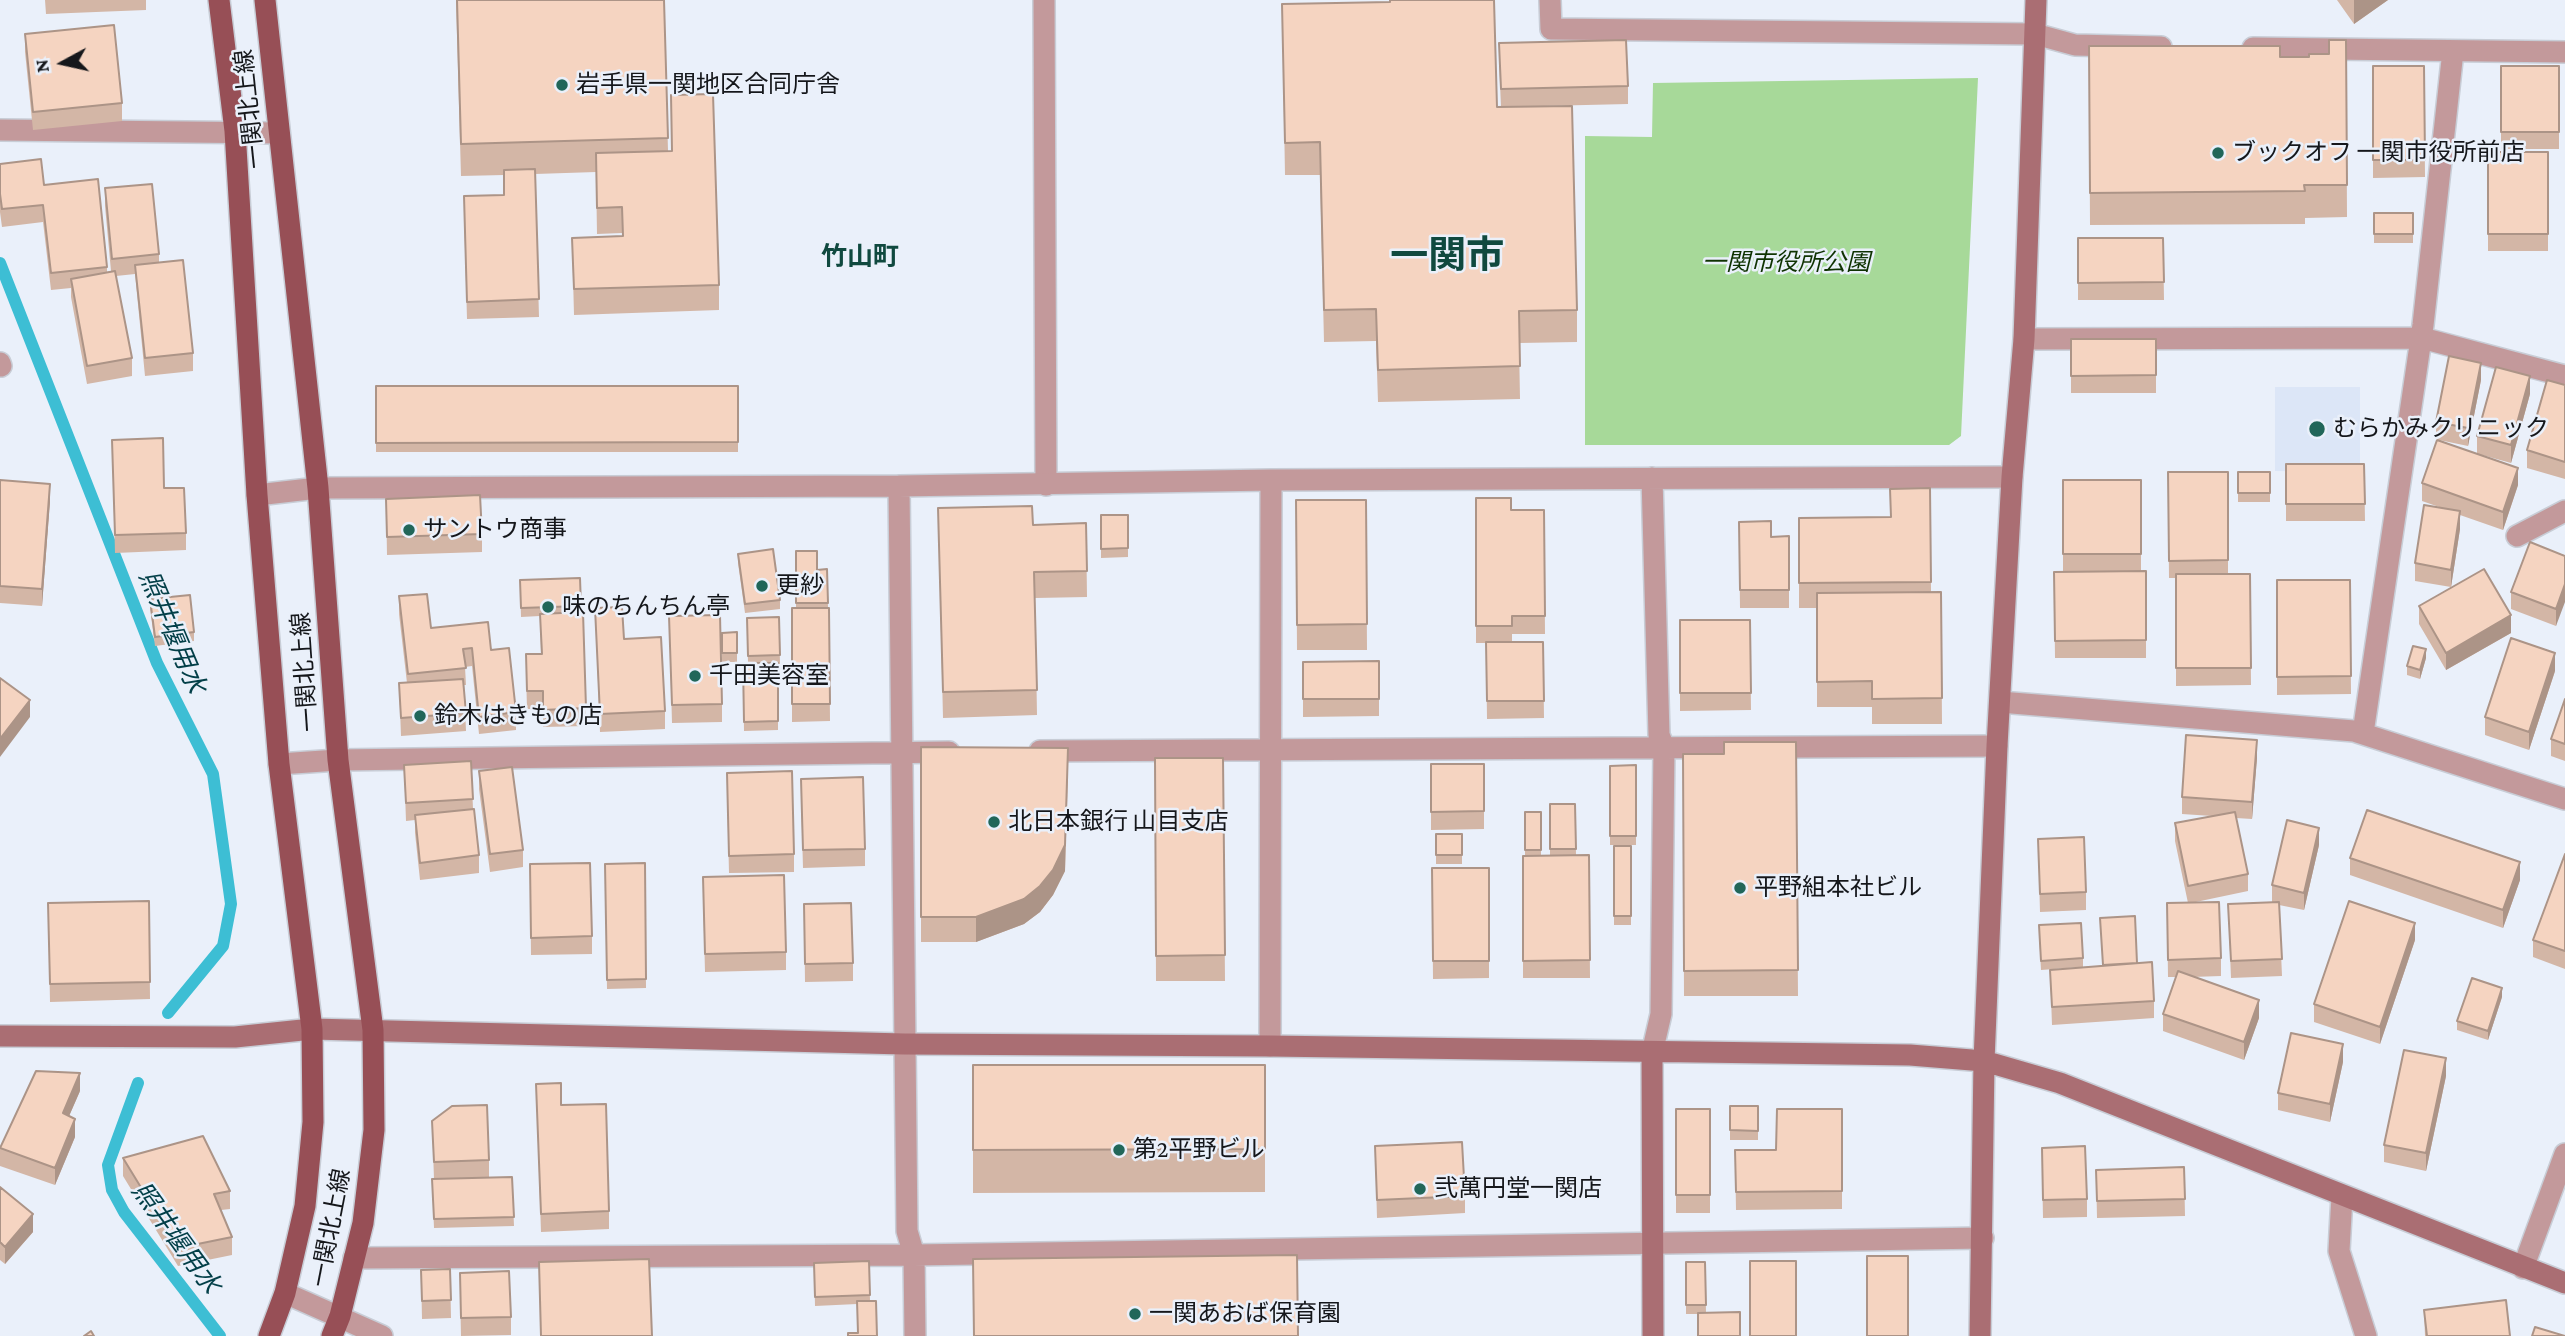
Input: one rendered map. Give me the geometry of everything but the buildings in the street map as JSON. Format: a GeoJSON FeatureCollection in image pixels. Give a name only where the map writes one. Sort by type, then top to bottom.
{"type":"FeatureCollection","features":[{"type":"Feature","properties":{"kind":"main road","name":"一関北上線"},"geometry":{"type":"LineString","coordinates":[[219,0],[235,131],[257,495],[279,764],[312,1029],[313,1122],[304,1206],[285,1293],[270,1336]]}},
{"type":"Feature","properties":{"kind":"main road","name":"一関北上線"},"geometry":{"type":"LineString","coordinates":[[265,0],[318,488],[338,760],[373,1030],[374,1130],[363,1223],[336,1326]]}},
{"type":"Feature","properties":{"kind":"street"},"geometry":{"type":"LineString","coordinates":[[1044,0],[1046,485]]}},
{"type":"Feature","properties":{"kind":"street"},"geometry":{"type":"LineString","coordinates":[[1550,0],[1551,29],[2035,34],[2075,45],[2183,47]]}},
{"type":"Feature","properties":{"kind":"street"},"geometry":{"type":"LineString","coordinates":[[1980,1336],[1984,1061],[1997,746],[2012,477],[2024,339],[2036,0]]}},
{"type":"Feature","properties":{"kind":"street"},"geometry":{"type":"LineString","coordinates":[[2237,48],[2565,52]]}},
{"type":"Feature","properties":{"kind":"street"},"geometry":{"type":"LineString","coordinates":[[2363,733],[2421,338],[2453,51]]}},
{"type":"Feature","properties":{"kind":"street"},"geometry":{"type":"LineString","coordinates":[[0,130],[279,133]]}},
{"type":"Feature","properties":{"kind":"street"},"geometry":{"type":"LineString","coordinates":[[2024,339],[2421,338],[2565,376]]}},
{"type":"Feature","properties":{"kind":"street"},"geometry":{"type":"LineString","coordinates":[[257,495],[318,488],[2012,477]]}},
{"type":"Feature","properties":{"kind":"street"},"geometry":{"type":"LineString","coordinates":[[1652,478],[1659,735],[1664,747],[1661,1014],[1652,1053],[1653,1336]]}},
{"type":"Feature","properties":{"kind":"street"},"geometry":{"type":"LineString","coordinates":[[1270,1046],[1271,480]]}},
{"type":"Feature","properties":{"kind":"street"},"geometry":{"type":"LineString","coordinates":[[899,486],[907,1231],[914,1255],[915,1336]]}},
{"type":"Feature","properties":{"kind":"street"},"geometry":{"type":"LineString","coordinates":[[2517,536],[2565,512]]}},
{"type":"Feature","properties":{"kind":"street"},"geometry":{"type":"LineString","coordinates":[[2000,702],[2363,733],[2565,799]]}},
{"type":"Feature","properties":{"kind":"street"},"geometry":{"type":"LineString","coordinates":[[1024,751],[1997,746]]}},
{"type":"Feature","properties":{"kind":"street"},"geometry":{"type":"LineString","coordinates":[[279,764],[338,760],[969,752]]}},
{"type":"Feature","properties":{"kind":"street"},"geometry":{"type":"LineString","coordinates":[[0,1036],[235,1037],[312,1029],[904,1044],[1910,1055],[1984,1061],[2060,1083],[2565,1283]]}},
{"type":"Feature","properties":{"kind":"street"},"geometry":{"type":"LineString","coordinates":[[2523,1268],[2565,1154]]}},
{"type":"Feature","properties":{"kind":"street"},"geometry":{"type":"LineString","coordinates":[[2342,1196],[2339,1251],[2366,1336]]}},
{"type":"Feature","properties":{"kind":"street"},"geometry":{"type":"LineString","coordinates":[[354,1258],[914,1255],[1983,1238]]}},
{"type":"Feature","properties":{"kind":"street"},"geometry":{"type":"LineString","coordinates":[[285,1293],[336,1326],[382,1336]]}},
{"type":"Feature","properties":{"kind":"shaded area","name":"むらかみクリニック"},"geometry":{"type":"Polygon","coordinates":[[[2275,387],[2360,387],[2360,472],[2275,471],[2275,387]]]}},
{"type":"Feature","properties":{"kind":"green space","name":"一関市役所公園"},"geometry":{"type":"Polygon","coordinates":[[[1978,78],[1961,436],[1949,445],[1585,445],[1585,136],[1652,137],[1653,83],[1978,78]]]}},
{"type":"Feature","properties":{"kind":"waterway","name":"照井堰用水"},"geometry":{"type":"LineString","coordinates":[[0,263],[157,663],[213,774],[231,904],[223,946],[168,1013]]}},
{"type":"Feature","properties":{"kind":"waterway","name":"照井堰用水"},"geometry":{"type":"LineString","coordinates":[[138,1083],[108,1165],[112,1190],[124,1212],[220,1336]]}},
{"type":"Feature","properties":{"kind":"place","name":"岩手県一関地区合同庁舎"},"geometry":{"type":"Point","coordinates":[562,85]}},
{"type":"Feature","properties":{"kind":"place","name":"ブックオフ 一関市役所前店"},"geometry":{"type":"Point","coordinates":[2218,153]}},
{"type":"Feature","properties":{"kind":"place","name":"むらかみクリニック"},"geometry":{"type":"Point","coordinates":[2317,429]}},
{"type":"Feature","properties":{"kind":"place","name":"サントウ商事"},"geometry":{"type":"Point","coordinates":[409,530]}},
{"type":"Feature","properties":{"kind":"place","name":"更紗"},"geometry":{"type":"Point","coordinates":[762,586]}},
{"type":"Feature","properties":{"kind":"place","name":"味のちんちん亭"},"geometry":{"type":"Point","coordinates":[548,607]}},
{"type":"Feature","properties":{"kind":"place","name":"千田美容室"},"geometry":{"type":"Point","coordinates":[695,676]}},
{"type":"Feature","properties":{"kind":"place","name":"鈴木はきもの店"},"geometry":{"type":"Point","coordinates":[420,716]}},
{"type":"Feature","properties":{"kind":"place","name":"北日本銀行 山目支店"},"geometry":{"type":"Point","coordinates":[994,822]}},
{"type":"Feature","properties":{"kind":"place","name":"平野組本社ビル"},"geometry":{"type":"Point","coordinates":[1740,888]}},
{"type":"Feature","properties":{"kind":"place","name":"第2平野ビル"},"geometry":{"type":"Point","coordinates":[1119,1150]}},
{"type":"Feature","properties":{"kind":"place","name":"弐萬円堂一関店"},"geometry":{"type":"Point","coordinates":[1420,1189]}},
{"type":"Feature","properties":{"kind":"place","name":"一関あおば保育園"},"geometry":{"type":"Point","coordinates":[1135,1314]}},
{"type":"Feature","properties":{"kind":"district","name":"一関市"},"geometry":{"type":"Point","coordinates":[1447,256]}},
{"type":"Feature","properties":{"kind":"district","name":"竹山町"},"geometry":{"type":"Point","coordinates":[860,257]}}]}
